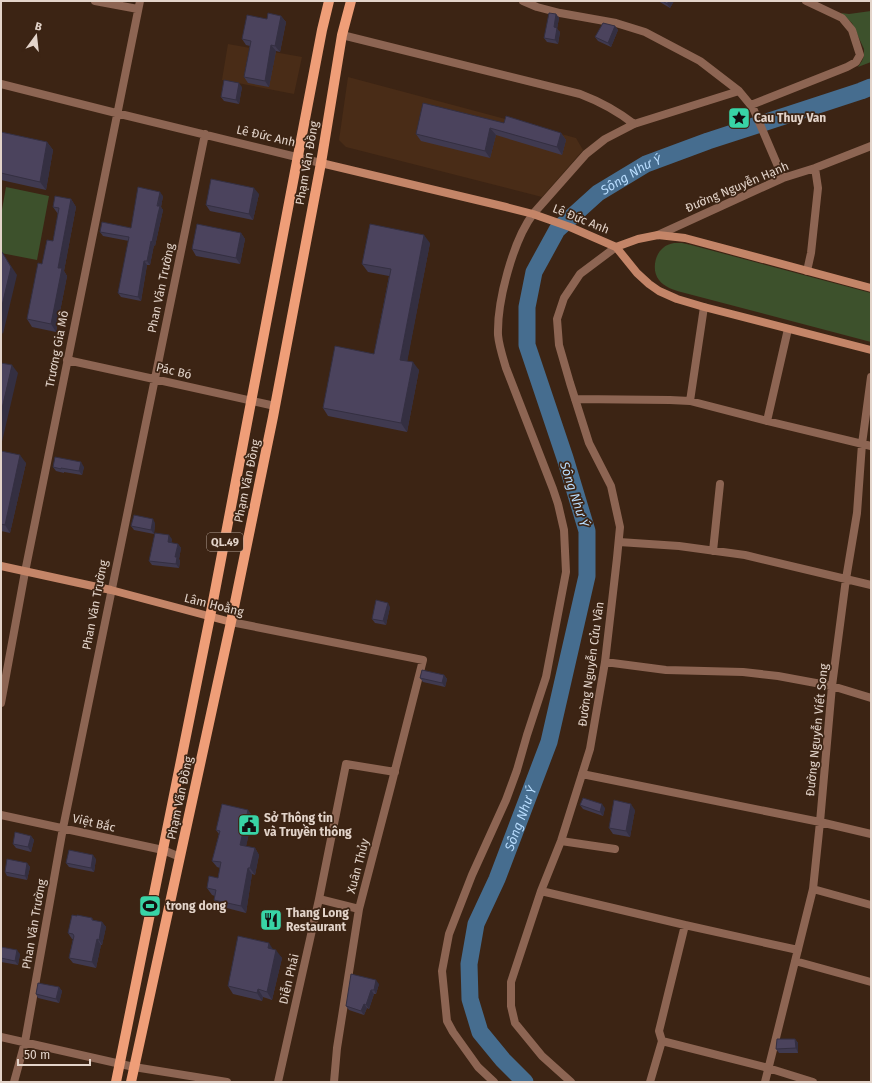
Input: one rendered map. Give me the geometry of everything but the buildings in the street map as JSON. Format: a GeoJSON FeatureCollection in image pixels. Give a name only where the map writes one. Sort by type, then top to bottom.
{"type":"FeatureCollection","features":[{"type":"Feature","properties":{"kind":"main road","name":"Phạm Văn Đồng"},"geometry":{"type":"LineString","coordinates":[[116,1082],[210,617],[322,30],[329,1]]}},
{"type":"Feature","properties":{"kind":"main road","name":"Phạm Văn Đồng"},"geometry":{"type":"LineString","coordinates":[[131,1082],[231,622],[275,406],[321,163],[342,35],[351,1]]}},
{"type":"Feature","properties":{"kind":"street"},"geometry":{"type":"LineString","coordinates":[[95,1],[139,5]]}},
{"type":"Feature","properties":{"kind":"street"},"geometry":{"type":"LineString","coordinates":[[523,1],[537,7],[560,13],[616,23],[645,32],[700,61],[739,90],[752,107],[783,178]]}},
{"type":"Feature","properties":{"kind":"street"},"geometry":{"type":"LineString","coordinates":[[752,107],[847,67],[856,62],[860,55],[852,30],[842,18],[806,1]]}},
{"type":"Feature","properties":{"kind":"street","name":"Trương Gia Mô"},"geometry":{"type":"LineString","coordinates":[[1,702],[25,572],[116,113],[139,5]]}},
{"type":"Feature","properties":{"kind":"street"},"geometry":{"type":"LineString","coordinates":[[342,35],[580,94],[594,99],[619,112],[634,124]]}},
{"type":"Feature","properties":{"kind":"street","name":"Lê Đức Anh"},"geometry":{"type":"LineString","coordinates":[[1,84],[533,214],[595,237],[616,247],[648,284],[659,291],[678,299],[871,350]]}},
{"type":"Feature","properties":{"kind":"street"},"geometry":{"type":"LineString","coordinates":[[494,1082],[478,1067],[447,1021],[442,971],[450,934],[472,875],[506,800],[546,677],[566,572],[564,530],[558,504],[506,368],[498,336],[501,304],[507,273],[527,222],[586,154],[605,139],[634,124],[739,90]]}},
{"type":"Feature","properties":{"kind":"street","name":"Phan Văn Trường"},"geometry":{"type":"LineString","coordinates":[[14,1082],[25,1042],[63,828],[205,134]]}},
{"type":"Feature","properties":{"kind":"street","name":"Đường Nguyễn Hạnh"},"geometry":{"type":"LineString","coordinates":[[658,235],[783,178],[815,168],[871,146]]}},
{"type":"Feature","properties":{"kind":"street"},"geometry":{"type":"LineString","coordinates":[[807,271],[811,253],[818,188],[815,168]]}},
{"type":"Feature","properties":{"kind":"street","name":"Lê Đức Anh"},"geometry":{"type":"LineString","coordinates":[[616,247],[638,239],[658,235],[685,238],[871,288]]}},
{"type":"Feature","properties":{"kind":"street","name":"Đường Nguyễn Cửu Vân"},"geometry":{"type":"LineString","coordinates":[[571,1082],[542,1056],[515,1023],[511,1006],[511,982],[541,891],[561,841],[590,749],[605,662],[619,542],[620,527],[611,486],[589,443],[559,345],[557,319],[564,298],[580,274],[616,247]]}},
{"type":"Feature","properties":{"kind":"street"},"geometry":{"type":"LineString","coordinates":[[690,401],[704,307]]}},
{"type":"Feature","properties":{"kind":"street"},"geometry":{"type":"LineString","coordinates":[[766,421],[788,329]]}},
{"type":"Feature","properties":{"kind":"street","name":"Pác Bó"},"geometry":{"type":"LineString","coordinates":[[67,360],[154,378],[275,406]]}},
{"type":"Feature","properties":{"kind":"street","name":"Đường Nguyễn Viết Song"},"geometry":{"type":"LineString","coordinates":[[765,1082],[813,889],[832,686],[846,579],[857,513],[862,444],[871,377]]}},
{"type":"Feature","properties":{"kind":"street"},"geometry":{"type":"LineString","coordinates":[[575,398],[690,401],[871,446]]}},
{"type":"Feature","properties":{"kind":"street"},"geometry":{"type":"LineString","coordinates":[[714,551],[720,484]]}},
{"type":"Feature","properties":{"kind":"street"},"geometry":{"type":"LineString","coordinates":[[619,542],[679,546],[745,555],[871,585]]}},
{"type":"Feature","properties":{"kind":"street","name":"Lâm Hoằng"},"geometry":{"type":"LineString","coordinates":[[1,566],[111,590],[231,622],[423,660]]}},
{"type":"Feature","properties":{"kind":"street","name":"Xuân Thủy"},"geometry":{"type":"LineString","coordinates":[[334,1082],[337,1048],[359,909],[423,660]]}},
{"type":"Feature","properties":{"kind":"street"},"geometry":{"type":"LineString","coordinates":[[605,662],[666,670],[744,672],[778,676],[832,686],[871,698]]}},
{"type":"Feature","properties":{"kind":"street","name":"Diễn Phái"},"geometry":{"type":"LineString","coordinates":[[278,1082],[319,899],[346,764],[395,772]]}},
{"type":"Feature","properties":{"kind":"street"},"geometry":{"type":"LineString","coordinates":[[582,774],[871,833]]}},
{"type":"Feature","properties":{"kind":"street","name":"Việt Bắc"},"geometry":{"type":"LineString","coordinates":[[1,816],[163,850],[180,857]]}},
{"type":"Feature","properties":{"kind":"street"},"geometry":{"type":"LineString","coordinates":[[561,841],[615,849]]}},
{"type":"Feature","properties":{"kind":"street"},"geometry":{"type":"LineString","coordinates":[[813,889],[871,905]]}},
{"type":"Feature","properties":{"kind":"street"},"geometry":{"type":"LineString","coordinates":[[541,891],[798,950]]}},
{"type":"Feature","properties":{"kind":"street"},"geometry":{"type":"LineString","coordinates":[[319,899],[359,909]]}},
{"type":"Feature","properties":{"kind":"street"},"geometry":{"type":"LineString","coordinates":[[650,1082],[662,1041],[659,1031],[685,925]]}},
{"type":"Feature","properties":{"kind":"street"},"geometry":{"type":"LineString","coordinates":[[795,961],[871,982]]}},
{"type":"Feature","properties":{"kind":"street"},"geometry":{"type":"LineString","coordinates":[[1,1037],[134,1067],[227,1082]]}},
{"type":"Feature","properties":{"kind":"street"},"geometry":{"type":"LineString","coordinates":[[662,1041],[768,1068],[813,1082]]}},
{"type":"Feature","properties":{"kind":"shaded area"},"geometry":{"type":"Polygon","coordinates":[[[228,44],[302,57],[294,94],[222,80],[228,44]]]}},
{"type":"Feature","properties":{"kind":"shaded area"},"geometry":{"type":"Polygon","coordinates":[[[348,77],[576,138],[583,150],[542,197],[346,147],[339,140],[348,77]]]}},
{"type":"Feature","properties":{"kind":"green space"},"geometry":{"type":"Polygon","coordinates":[[[871,11],[871,62],[858,67],[864,56],[864,49],[852,23],[841,13],[849,14],[871,11]]]}},
{"type":"Feature","properties":{"kind":"green space"},"geometry":{"type":"Polygon","coordinates":[[[6,187],[49,196],[37,260],[1,253],[1,215],[6,187]]]}},
{"type":"Feature","properties":{"kind":"green space"},"geometry":{"type":"Polygon","coordinates":[[[674,243],[691,245],[871,293],[871,342],[669,288],[657,277],[655,273],[655,264],[660,251],[665,246],[674,243]]]}},
{"type":"Feature","properties":{"kind":"waterway","name":"Sông Như Ý"},"geometry":{"type":"LineString","coordinates":[[525,1082],[503,1060],[480,1032],[470,999],[469,964],[476,924],[497,879],[549,742],[587,576],[587,531],[565,458],[527,345],[527,307],[534,272],[557,230],[598,193],[646,164],[708,141],[871,87]]}},
{"type":"Feature","properties":{"kind":"place","name":"Cau Thuy Van"},"geometry":{"type":"Point","coordinates":[739,118]}},
{"type":"Feature","properties":{"kind":"place","name":"Sở Thông tin và Truyền thông"},"geometry":{"type":"Point","coordinates":[249,825]}},
{"type":"Feature","properties":{"kind":"place","name":"trong dong"},"geometry":{"type":"Point","coordinates":[150,906]}},
{"type":"Feature","properties":{"kind":"place","name":"Thang Long Restaurant"},"geometry":{"type":"Point","coordinates":[271,920]}}]}
